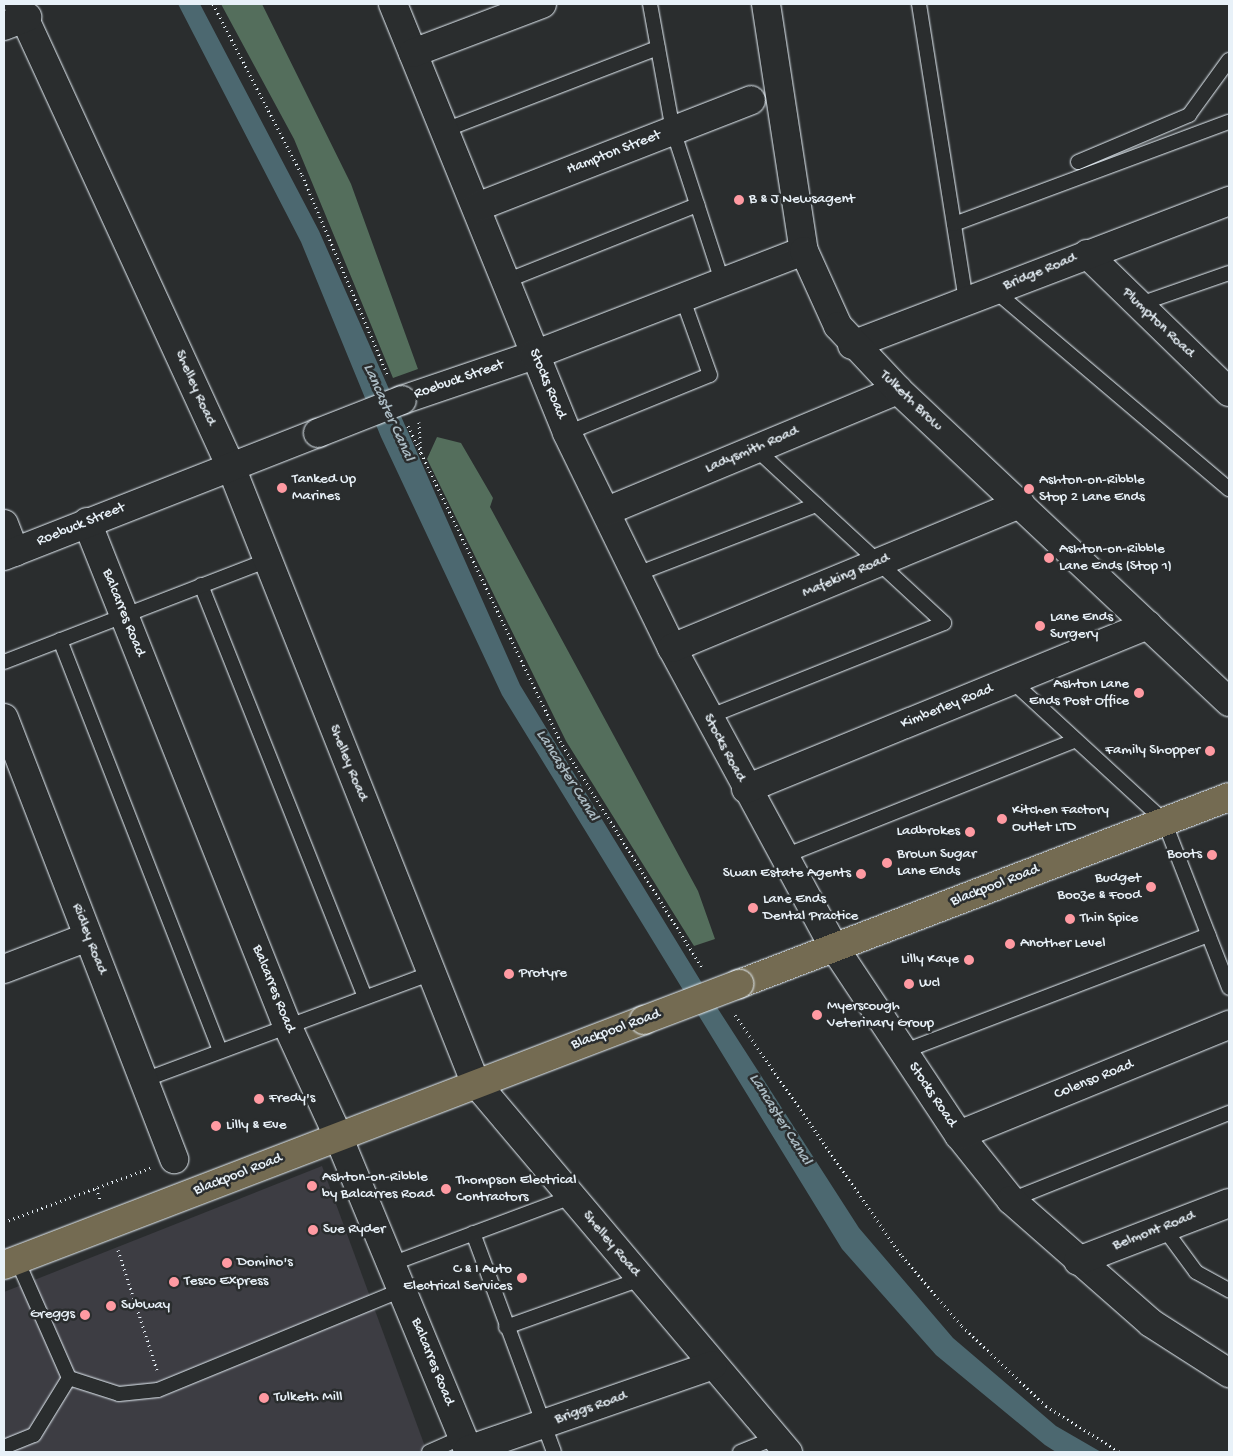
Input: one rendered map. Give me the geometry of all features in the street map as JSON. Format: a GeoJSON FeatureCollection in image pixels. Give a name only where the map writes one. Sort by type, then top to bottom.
{"type":"FeatureCollection","features":[{"type":"Feature","properties":{"kind":"highway","name":"Blackpool Road"},"geometry":{"type":"LineString","coordinates":[[10,1262],[109,1222],[475,1082],[644,1020],[734,996],[834,947],[1229,797]]}},
{"type":"Feature","properties":{"kind":"street","name":"Stocks Road"},"geometry":{"type":"LineString","coordinates":[[393,4],[477,206],[534,355],[567,433],[607,511],[672,648],[782,857],[834,947],[902,1052],[959,1135],[1011,1200],[1078,1262],[1151,1323],[1229,1373]]}},
{"type":"Feature","properties":{"kind":"street"},"geometry":{"type":"LineString","coordinates":[[412,53],[542,4]]}},
{"type":"Feature","properties":{"kind":"street","name":"Tulketh Brow"},"geometry":{"type":"LineString","coordinates":[[766,4],[804,250],[825,303],[852,345],[1229,702]]}},
{"type":"Feature","properties":{"kind":"street","name":"Shelley Road"},"geometry":{"type":"LineString","coordinates":[[16,16],[231,467],[475,1082],[780,1446]]}},
{"type":"Feature","properties":{"kind":"street","name":"Hampton Street"},"geometry":{"type":"LineString","coordinates":[[477,206],[751,100]]}},
{"type":"Feature","properties":{"kind":"street","name":"Bridge Road"},"geometry":{"type":"LineString","coordinates":[[852,345],[1087,254],[1229,202]]}},
{"type":"Feature","properties":{"kind":"street","name":"Roebuck Street"},"geometry":{"type":"LineString","coordinates":[[9,554],[418,394],[534,355],[804,250]]}},
{"type":"Feature","properties":{"kind":"street","name":"Plumpton Road"},"geometry":{"type":"LineString","coordinates":[[1087,254],[1137,305],[1229,392]]}},
{"type":"Feature","properties":{"kind":"street","name":"Ladysmith Road"},"geometry":{"type":"LineString","coordinates":[[607,511],[898,390]]}},
{"type":"Feature","properties":{"kind":"street","name":"Mafeking Road"},"geometry":{"type":"LineString","coordinates":[[672,648],[1020,504]]}},
{"type":"Feature","properties":{"kind":"street","name":"Balcarres Road"},"geometry":{"type":"LineString","coordinates":[[87,522],[287,1025],[338,1136],[467,1447]]}},
{"type":"Feature","properties":{"kind":"street"},"geometry":{"type":"LineString","coordinates":[[4,524],[9,554]]}},
{"type":"Feature","properties":{"kind":"street","name":"Kimberley Road"},"geometry":{"type":"LineString","coordinates":[[746,789],[1148,625]]}},
{"type":"Feature","properties":{"kind":"street","name":"Ridley Road"},"geometry":{"type":"LineString","coordinates":[[4,718],[174,1159]]}},
{"type":"Feature","properties":{"kind":"street"},"geometry":{"type":"LineString","coordinates":[[4,970],[88,937]]}},
{"type":"Feature","properties":{"kind":"street","name":"Colenso Road"},"geometry":{"type":"LineString","coordinates":[[959,1135],[1229,1025]]}},
{"type":"Feature","properties":{"kind":"street","name":"Belmont Road"},"geometry":{"type":"LineString","coordinates":[[1078,1262],[1229,1202]]}},
{"type":"Feature","properties":{"kind":"street","name":"Briggs Road"},"geometry":{"type":"LineString","coordinates":[[467,1447],[542,1424],[714,1365]]}},
{"type":"Feature","properties":{"kind":"lane"},"geometry":{"type":"LineString","coordinates":[[650,4],[673,130],[722,281]]}},
{"type":"Feature","properties":{"kind":"lane"},"geometry":{"type":"LineString","coordinates":[[919,4],[966,301]]}},
{"type":"Feature","properties":{"kind":"lane"},"geometry":{"type":"LineString","coordinates":[[445,130],[658,48]]}},
{"type":"Feature","properties":{"kind":"lane"},"geometry":{"type":"LineString","coordinates":[[1078,162],[1189,115],[1229,60]]}},
{"type":"Feature","properties":{"kind":"lane"},"geometry":{"type":"LineString","coordinates":[[954,224],[1229,122]]}},
{"type":"Feature","properties":{"kind":"lane"},"geometry":{"type":"LineString","coordinates":[[506,280],[697,205]]}},
{"type":"Feature","properties":{"kind":"lane"},"geometry":{"type":"LineString","coordinates":[[1137,305],[1229,273]]}},
{"type":"Feature","properties":{"kind":"lane"},"geometry":{"type":"LineString","coordinates":[[994,290],[1229,489]]}},
{"type":"Feature","properties":{"kind":"lane"},"geometry":{"type":"LineString","coordinates":[[567,433],[710,376],[682,297]]}},
{"type":"Feature","properties":{"kind":"lane"},"geometry":{"type":"LineString","coordinates":[[708,717],[944,623],[756,449]]}},
{"type":"Feature","properties":{"kind":"lane"},"geometry":{"type":"LineString","coordinates":[[637,574],[816,505]]}},
{"type":"Feature","properties":{"kind":"lane"},"geometry":{"type":"LineString","coordinates":[[4,662],[268,560]]}},
{"type":"Feature","properties":{"kind":"lane"},"geometry":{"type":"LineString","coordinates":[[201,586],[365,997]]}},
{"type":"Feature","properties":{"kind":"lane"},"geometry":{"type":"LineString","coordinates":[[60,640],[220,1050]]}},
{"type":"Feature","properties":{"kind":"lane"},"geometry":{"type":"LineString","coordinates":[[1012,680],[1164,821],[1229,988]]}},
{"type":"Feature","properties":{"kind":"lane"},"geometry":{"type":"LineString","coordinates":[[782,857],[1076,740]]}},
{"type":"Feature","properties":{"kind":"lane"},"geometry":{"type":"LineString","coordinates":[[902,1052],[1208,935]]}},
{"type":"Feature","properties":{"kind":"lane"},"geometry":{"type":"LineString","coordinates":[[144,1080],[287,1025],[432,973]]}},
{"type":"Feature","properties":{"kind":"lane"},"geometry":{"type":"LineString","coordinates":[[1011,1200],[1229,1113]]}},
{"type":"Feature","properties":{"kind":"lane"},"geometry":{"type":"LineString","coordinates":[[391,1264],[473,1232],[572,1197]]}},
{"type":"Feature","properties":{"kind":"lane"},"geometry":{"type":"LineString","coordinates":[[1163,1227],[1196,1272],[1229,1290]]}},
{"type":"Feature","properties":{"kind":"lane"},"geometry":{"type":"LineString","coordinates":[[473,1232],[506,1327],[554,1452]]}},
{"type":"Feature","properties":{"kind":"lane"},"geometry":{"type":"LineString","coordinates":[[10,1262],[69,1378],[119,1394],[163,1388],[402,1290]]}},
{"type":"Feature","properties":{"kind":"lane"},"geometry":{"type":"LineString","coordinates":[[506,1327],[641,1279]]}},
{"type":"Feature","properties":{"kind":"lane"},"geometry":{"type":"LineString","coordinates":[[4,1447],[34,1435],[69,1378]]}},
{"type":"Feature","properties":{"kind":"lane"},"geometry":{"type":"LineString","coordinates":[[740,1452],[780,1446]]}},
{"type":"Feature","properties":{"kind":"lane"},"geometry":{"type":"LineString","coordinates":[[429,1452],[467,1447]]}},
{"type":"Feature","properties":{"kind":"path"},"geometry":{"type":"LineString","coordinates":[[213,4],[302,175],[391,383]]}},
{"type":"Feature","properties":{"kind":"path"},"geometry":{"type":"LineString","coordinates":[[418,394],[421,460]]}},
{"type":"Feature","properties":{"kind":"path"},"geometry":{"type":"LineString","coordinates":[[404,417],[421,460],[560,741],[707,975]]}},
{"type":"Feature","properties":{"kind":"path"},"geometry":{"type":"LineString","coordinates":[[734,996],[902,1256],[962,1326],[1046,1406],[1120,1452]]}},
{"type":"Feature","properties":{"kind":"path"},"geometry":{"type":"LineString","coordinates":[[4,1222],[174,1159]]}},
{"type":"Feature","properties":{"kind":"path"},"geometry":{"type":"LineString","coordinates":[[109,1222],[163,1388]]}},
{"type":"Feature","properties":{"kind":"shaded area"},"geometry":{"type":"Polygon","coordinates":[[[322,1166],[427,1452],[4,1452],[4,1292],[322,1166]]]}},
{"type":"Feature","properties":{"kind":"green space"},"geometry":{"type":"Polygon","coordinates":[[[221,4],[262,4],[351,184],[418,369],[393,378],[294,139],[221,4]]]}},
{"type":"Feature","properties":{"kind":"green space"},"geometry":{"type":"Polygon","coordinates":[[[437,437],[461,443],[493,498],[490,507],[698,891],[715,939],[694,946],[566,741],[427,459],[437,437]]]}},
{"type":"Feature","properties":{"kind":"water","name":"Lancaster Canal"},"geometry":{"type":"Polygon","coordinates":[[[178,4],[200,4],[319,231],[520,685],[711,998],[859,1228],[953,1338],[1056,1426],[1101,1452],[1056,1452],[1045,1445],[936,1355],[842,1249],[502,695],[381,437],[301,242],[178,4]]]}},
{"type":"Feature","properties":{"kind":"place","name":"B & J Newsagent"},"geometry":{"type":"Point","coordinates":[739,200]}},
{"type":"Feature","properties":{"kind":"place","name":"Tanked Up Marines"},"geometry":{"type":"Point","coordinates":[282,488]}},
{"type":"Feature","properties":{"kind":"place","name":"Ashton-on-Ribble Stop 2 Lane Ends"},"geometry":{"type":"Point","coordinates":[1029,489]}},
{"type":"Feature","properties":{"kind":"place","name":"Ashton-on-Ribble Lane Ends (Stop 1)"},"geometry":{"type":"Point","coordinates":[1049,558]}},
{"type":"Feature","properties":{"kind":"place","name":"Lane Ends Surgery"},"geometry":{"type":"Point","coordinates":[1040,626]}},
{"type":"Feature","properties":{"kind":"place","name":"Ashton Lane Ends Post Office"},"geometry":{"type":"Point","coordinates":[1139,693]}},
{"type":"Feature","properties":{"kind":"place","name":"Family Shopper"},"geometry":{"type":"Point","coordinates":[1210,751]}},
{"type":"Feature","properties":{"kind":"place","name":"Kitchen Factory Outlet LTD"},"geometry":{"type":"Point","coordinates":[1002,819]}},
{"type":"Feature","properties":{"kind":"place","name":"Ladbrokes"},"geometry":{"type":"Point","coordinates":[970,832]}},
{"type":"Feature","properties":{"kind":"place","name":"Boots"},"geometry":{"type":"Point","coordinates":[1212,855]}},
{"type":"Feature","properties":{"kind":"place","name":"Brown Sugar Lane Ends"},"geometry":{"type":"Point","coordinates":[887,863]}},
{"type":"Feature","properties":{"kind":"place","name":"Swan Estate Agents"},"geometry":{"type":"Point","coordinates":[861,874]}},
{"type":"Feature","properties":{"kind":"place","name":"Budget Booze & Food"},"geometry":{"type":"Point","coordinates":[1151,887]}},
{"type":"Feature","properties":{"kind":"place","name":"Lane Ends Dental Practice"},"geometry":{"type":"Point","coordinates":[753,908]}},
{"type":"Feature","properties":{"kind":"place","name":"Thin Spice"},"geometry":{"type":"Point","coordinates":[1070,919]}},
{"type":"Feature","properties":{"kind":"place","name":"Another Level"},"geometry":{"type":"Point","coordinates":[1010,944]}},
{"type":"Feature","properties":{"kind":"place","name":"Lilly Kaye"},"geometry":{"type":"Point","coordinates":[969,960]}},
{"type":"Feature","properties":{"kind":"place","name":"Protyre"},"geometry":{"type":"Point","coordinates":[509,974]}},
{"type":"Feature","properties":{"kind":"place","name":"Wcl"},"geometry":{"type":"Point","coordinates":[909,984]}},
{"type":"Feature","properties":{"kind":"place","name":"Myerscough Veterinary Group"},"geometry":{"type":"Point","coordinates":[817,1015]}},
{"type":"Feature","properties":{"kind":"place","name":"Fredy's"},"geometry":{"type":"Point","coordinates":[259,1099]}},
{"type":"Feature","properties":{"kind":"place","name":"Lilly & Eve"},"geometry":{"type":"Point","coordinates":[216,1126]}},
{"type":"Feature","properties":{"kind":"place","name":"Ashton-on-Ribble by Balcarres Road"},"geometry":{"type":"Point","coordinates":[312,1186]}},
{"type":"Feature","properties":{"kind":"place","name":"Thompson Electrical Contractors"},"geometry":{"type":"Point","coordinates":[446,1189]}},
{"type":"Feature","properties":{"kind":"place","name":"Sue Ryder"},"geometry":{"type":"Point","coordinates":[313,1230]}},
{"type":"Feature","properties":{"kind":"place","name":"Domino's"},"geometry":{"type":"Point","coordinates":[227,1263]}},
{"type":"Feature","properties":{"kind":"place","name":"C & I Auto Electrical Services"},"geometry":{"type":"Point","coordinates":[522,1278]}},
{"type":"Feature","properties":{"kind":"place","name":"Tesco Express"},"geometry":{"type":"Point","coordinates":[174,1282]}},
{"type":"Feature","properties":{"kind":"place","name":"Subway"},"geometry":{"type":"Point","coordinates":[111,1306]}},
{"type":"Feature","properties":{"kind":"place","name":"Greggs"},"geometry":{"type":"Point","coordinates":[85,1315]}},
{"type":"Feature","properties":{"kind":"place","name":"Tulketh Mill"},"geometry":{"type":"Point","coordinates":[264,1398]}}]}
